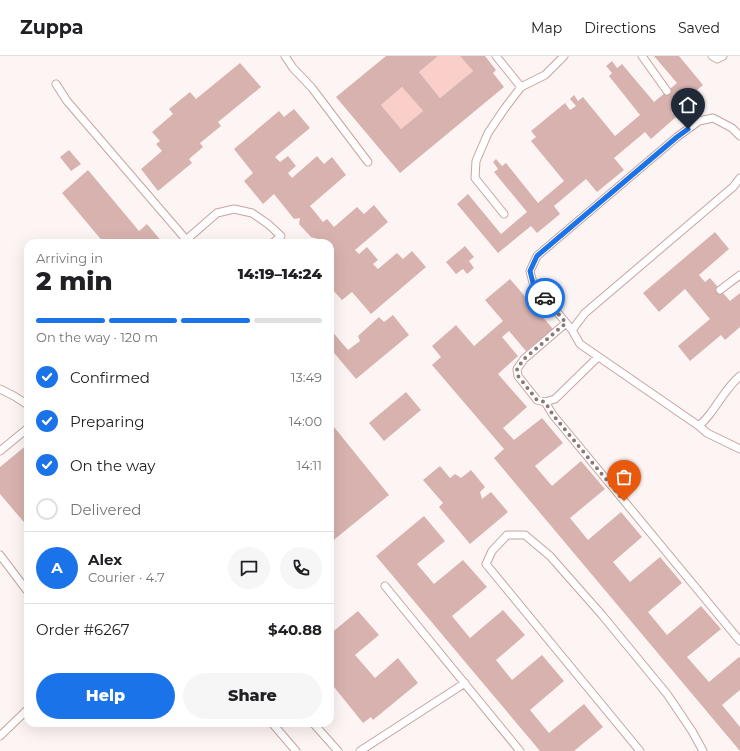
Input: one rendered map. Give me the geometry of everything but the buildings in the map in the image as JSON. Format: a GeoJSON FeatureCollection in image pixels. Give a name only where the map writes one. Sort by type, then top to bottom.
{"type":"FeatureCollection","features":[{"type":"Feature","properties":{"kind":"lane"},"geometry":{"type":"LineString","coordinates":[[285,56],[293,68],[312,88],[368,162]]}},
{"type":"Feature","properties":{"kind":"lane"},"geometry":{"type":"LineString","coordinates":[[496,56],[522,87]]}},
{"type":"Feature","properties":{"kind":"lane"},"geometry":{"type":"LineString","coordinates":[[504,214],[475,178],[476,161],[488,133],[522,87],[545,75],[564,56]]}},
{"type":"Feature","properties":{"kind":"lane"},"geometry":{"type":"LineString","coordinates":[[642,56],[667,91]]}},
{"type":"Feature","properties":{"kind":"lane"},"geometry":{"type":"LineString","coordinates":[[712,56],[717,59],[723,56]]}},
{"type":"Feature","properties":{"kind":"lane"},"geometry":{"type":"LineString","coordinates":[[56,84],[67,102],[186,239]]}},
{"type":"Feature","properties":{"kind":"lane"},"geometry":{"type":"LineString","coordinates":[[740,136],[732,128],[714,118],[699,121],[677,137],[537,256],[530,271],[533,283],[572,330],[580,344],[707,433],[740,449]]}},
{"type":"Feature","properties":{"kind":"lane"},"geometry":{"type":"LineString","coordinates":[[572,330],[585,313],[733,187],[740,178]]}},
{"type":"Feature","properties":{"kind":"lane"},"geometry":{"type":"LineString","coordinates":[[190,239],[217,213],[234,209],[252,212],[281,236],[278,239]]}},
{"type":"Feature","properties":{"kind":"lane"},"geometry":{"type":"LineString","coordinates":[[720,290],[740,275]]}},
{"type":"Feature","properties":{"kind":"lane"},"geometry":{"type":"LineString","coordinates":[[566,323],[524,359],[517,369],[518,376],[537,400],[545,402],[555,399],[598,357]]}},
{"type":"Feature","properties":{"kind":"lane"},"geometry":{"type":"LineString","coordinates":[[699,426],[710,414],[724,393],[740,376]]}},
{"type":"Feature","properties":{"kind":"lane"},"geometry":{"type":"LineString","coordinates":[[0,389],[24,402]]}},
{"type":"Feature","properties":{"kind":"lane"},"geometry":{"type":"LineString","coordinates":[[545,402],[553,415],[740,641]]}},
{"type":"Feature","properties":{"kind":"lane"},"geometry":{"type":"LineString","coordinates":[[0,451],[24,431]]}},
{"type":"Feature","properties":{"kind":"lane"},"geometry":{"type":"LineString","coordinates":[[640,751],[486,564],[492,551],[507,535],[525,535],[550,556],[602,615],[666,694],[692,730],[703,751]]}},
{"type":"Feature","properties":{"kind":"lane"},"geometry":{"type":"LineString","coordinates":[[0,555],[24,587]]}},
{"type":"Feature","properties":{"kind":"lane"},"geometry":{"type":"LineString","coordinates":[[385,586],[520,751]]}},
{"type":"Feature","properties":{"kind":"lane"},"geometry":{"type":"LineString","coordinates":[[360,751],[465,683]]}},
{"type":"Feature","properties":{"kind":"lane"},"geometry":{"type":"LineString","coordinates":[[0,736],[24,713]]}},
{"type":"Feature","properties":{"kind":"lane"},"geometry":{"type":"LineString","coordinates":[[275,727],[296,751]]}},
{"type":"Feature","properties":{"kind":"lane"},"geometry":{"type":"LineString","coordinates":[[317,727],[338,751]]}},
{"type":"Feature","properties":{"kind":"shaded area"},"geometry":{"type":"Polygon","coordinates":[[[438,56],[460,56],[473,71],[440,98],[419,72],[438,56]]]}},
{"type":"Feature","properties":{"kind":"shaded area"},"geometry":{"type":"Polygon","coordinates":[[[402,87],[423,111],[401,129],[381,105],[402,87]]]}},
{"type":"Feature","properties":{"kind":"way so far"},"geometry":{"type":"LineString","coordinates":[[545,298],[566,323],[524,359],[517,369],[518,376],[537,400],[545,402],[553,415],[624,501]]}},
{"type":"Feature","properties":{"kind":"route"},"geometry":{"type":"LineString","coordinates":[[545,298],[533,283],[530,271],[537,256],[688,129]]}}]}
